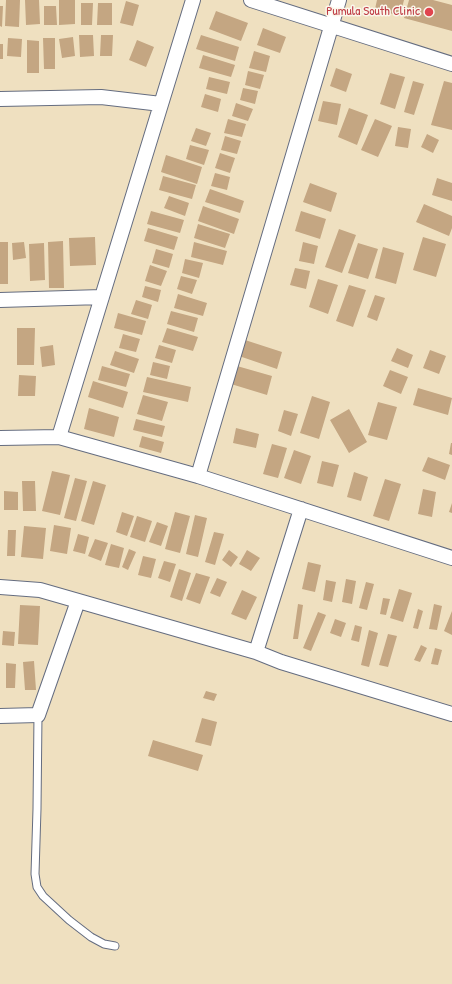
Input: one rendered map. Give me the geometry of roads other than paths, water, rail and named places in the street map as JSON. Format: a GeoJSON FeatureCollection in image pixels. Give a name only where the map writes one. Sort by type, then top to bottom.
{"type":"FeatureCollection","features":[{"type":"Feature","properties":{"kind":"street"},"geometry":{"type":"LineString","coordinates":[[59,437],[193,0]]}},
{"type":"Feature","properties":{"kind":"street"},"geometry":{"type":"LineString","coordinates":[[251,0],[452,64]]}},
{"type":"Feature","properties":{"kind":"street"},"geometry":{"type":"LineString","coordinates":[[198,476],[339,0]]}},
{"type":"Feature","properties":{"kind":"street"},"geometry":{"type":"LineString","coordinates":[[0,99],[101,97],[161,104]]}},
{"type":"Feature","properties":{"kind":"street"},"geometry":{"type":"LineString","coordinates":[[0,300],[102,297]]}},
{"type":"Feature","properties":{"kind":"street"},"geometry":{"type":"LineString","coordinates":[[0,438],[59,437],[198,476],[452,558]]}},
{"type":"Feature","properties":{"kind":"street"},"geometry":{"type":"LineString","coordinates":[[256,652],[301,509]]}},
{"type":"Feature","properties":{"kind":"street"},"geometry":{"type":"LineString","coordinates":[[0,587],[40,590],[256,652],[281,662],[452,714]]}},
{"type":"Feature","properties":{"kind":"street"},"geometry":{"type":"LineString","coordinates":[[0,716],[38,715],[78,601]]}},
{"type":"Feature","properties":{"kind":"lane"},"geometry":{"type":"LineString","coordinates":[[38,715],[38,809],[35,874],[37,887],[48,901],[91,937],[104,944],[115,946]]}},
{"type":"Feature","properties":{"kind":"place","name":"Pumula South Clinic"},"geometry":{"type":"Point","coordinates":[429,12]}}]}
